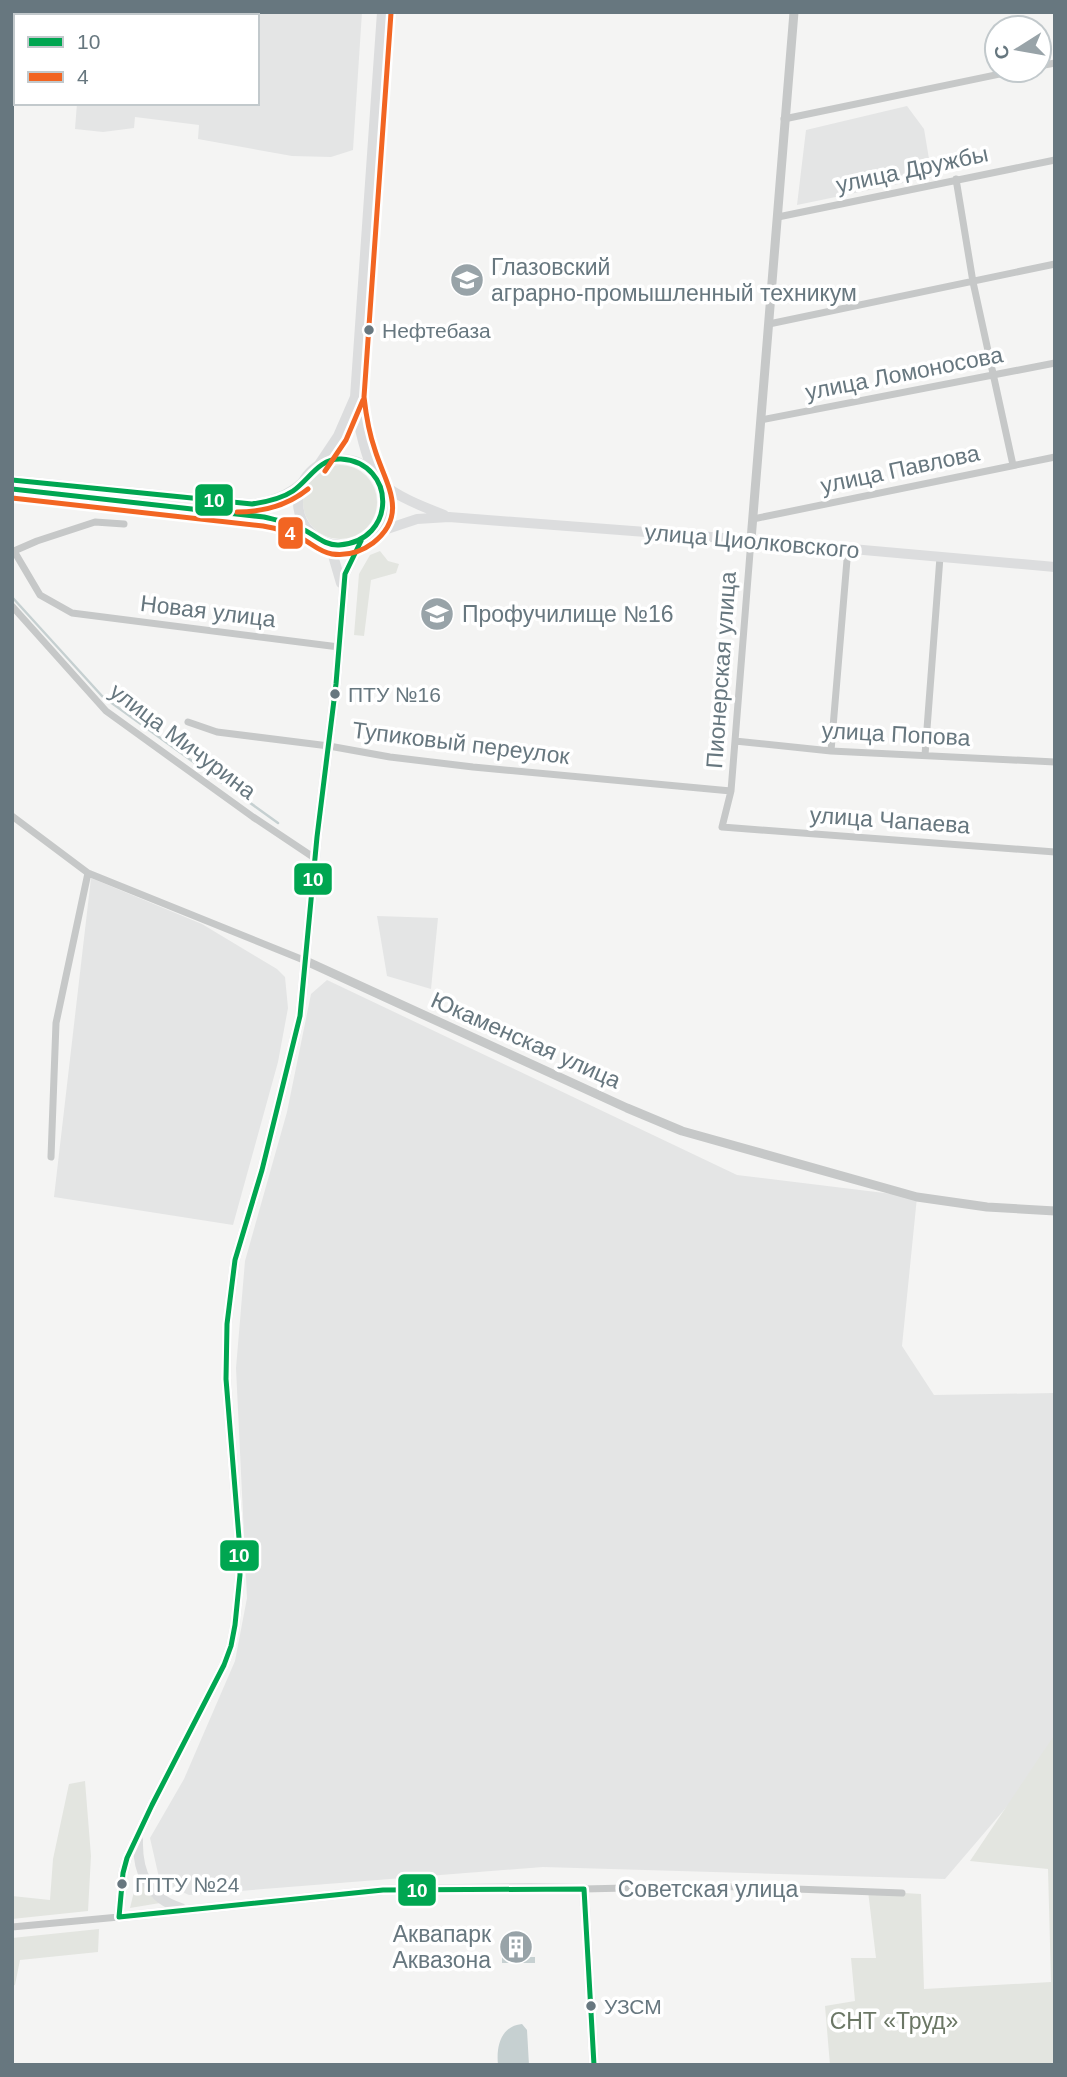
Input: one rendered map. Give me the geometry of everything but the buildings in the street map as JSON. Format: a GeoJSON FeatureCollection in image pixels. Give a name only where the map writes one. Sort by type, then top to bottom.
{"type":"FeatureCollection","features":[{"type":"Feature","properties":{"kind":"main road"},"geometry":{"type":"LineString","coordinates":[[119,1917],[123,1873],[138,1834],[224,1665],[235,1625],[240,1575],[239,1538],[226,1379],[227,1324],[235,1260],[262,1170],[300,1016],[345,574],[383,512],[383,490],[361,439],[355,397],[382,12]]}},
{"type":"Feature","properties":{"kind":"main road"},"geometry":{"type":"LineString","coordinates":[[12,489],[27,486],[266,502],[286,495],[318,466],[338,436],[355,397]]}},
{"type":"Feature","properties":{"kind":"main road"},"geometry":{"type":"LineString","coordinates":[[318,466],[333,460],[350,460],[361,464],[376,477]]}},
{"type":"Feature","properties":{"kind":"main road","name":"улица Циолковского"},"geometry":{"type":"LineString","coordinates":[[376,477],[390,490],[411,502],[449,516]]}},
{"type":"Feature","properties":{"kind":"main road"},"geometry":{"type":"LineString","coordinates":[[12,480],[27,486],[264,517],[295,526],[323,542],[332,552],[337,564],[343,600]]}},
{"type":"Feature","properties":{"kind":"main road"},"geometry":{"type":"LineString","coordinates":[[303,482],[298,501],[299,512],[310,533]]}},
{"type":"Feature","properties":{"kind":"main road","name":"улица Циолковского"},"geometry":{"type":"LineString","coordinates":[[365,538],[416,519],[449,516],[1055,567]]}},
{"type":"Feature","properties":{"kind":"main road"},"geometry":{"type":"LineString","coordinates":[[323,542],[339,546],[365,538]]}},
{"type":"Feature","properties":{"kind":"main road"},"geometry":{"type":"LineString","coordinates":[[138,1834],[137,1853],[147,1885],[170,1905],[187,1910]]}},
{"type":"Feature","properties":{"kind":"main road"},"geometry":{"type":"LineString","coordinates":[[584,1889],[594,2065]]}},
{"type":"Feature","properties":{"kind":"main road","name":"Советская улица"},"geometry":{"type":"LineString","coordinates":[[119,1917],[383,1890],[584,1889]]}},
{"type":"Feature","properties":{"kind":"street","name":"Пионерская улица"},"geometry":{"type":"LineString","coordinates":[[722,827],[731,791],[794,12]]}},
{"type":"Feature","properties":{"kind":"street"},"geometry":{"type":"LineString","coordinates":[[785,119],[983,78]]}},
{"type":"Feature","properties":{"kind":"street","name":"улица Дружбы"},"geometry":{"type":"LineString","coordinates":[[778,217],[1055,160]]}},
{"type":"Feature","properties":{"kind":"street"},"geometry":{"type":"LineString","coordinates":[[956,179],[973,282],[1013,465]]}},
{"type":"Feature","properties":{"kind":"street"},"geometry":{"type":"LineString","coordinates":[[769,324],[1055,264]]}},
{"type":"Feature","properties":{"kind":"street","name":"улица Ломоносова"},"geometry":{"type":"LineString","coordinates":[[761,420],[1055,363]]}},
{"type":"Feature","properties":{"kind":"street","name":"улица Павлова"},"geometry":{"type":"LineString","coordinates":[[752,519],[1055,457]]}},
{"type":"Feature","properties":{"kind":"street","name":"Новая улица"},"geometry":{"type":"LineString","coordinates":[[124,523],[95,522],[13,551],[40,595],[72,613],[339,648]]}},
{"type":"Feature","properties":{"kind":"street"},"geometry":{"type":"LineString","coordinates":[[831,751],[848,548]]}},
{"type":"Feature","properties":{"kind":"street"},"geometry":{"type":"LineString","coordinates":[[925,755],[940,558]]}},
{"type":"Feature","properties":{"kind":"street","name":"улица Мичурина"},"geometry":{"type":"LineString","coordinates":[[12,606],[106,711],[316,859]]}},
{"type":"Feature","properties":{"kind":"street","name":"Тупиковый переулок"},"geometry":{"type":"LineString","coordinates":[[188,722],[217,732],[390,757],[731,791]]}},
{"type":"Feature","properties":{"kind":"street","name":"улица Попова"},"geometry":{"type":"LineString","coordinates":[[735,741],[831,751],[1055,762]]}},
{"type":"Feature","properties":{"kind":"street","name":"Юкаменская улица"},"geometry":{"type":"LineString","coordinates":[[12,816],[88,873],[306,961],[682,1131],[917,1197],[987,1207],[1055,1211]]}},
{"type":"Feature","properties":{"kind":"street","name":"улица Чапаева"},"geometry":{"type":"LineString","coordinates":[[722,827],[1055,852]]}},
{"type":"Feature","properties":{"kind":"street"},"geometry":{"type":"LineString","coordinates":[[51,1157],[57,1023],[88,873]]}},
{"type":"Feature","properties":{"kind":"street","name":"Советская улица"},"geometry":{"type":"LineString","coordinates":[[584,1889],[711,1886],[902,1893]]}},
{"type":"Feature","properties":{"kind":"street","name":"Советская улица"},"geometry":{"type":"LineString","coordinates":[[12,1927],[119,1917]]}},
{"type":"Feature","properties":{"kind":"shaded area"},"geometry":{"type":"Polygon","coordinates":[[[362,12],[353,150],[331,157],[292,156],[198,139],[199,125],[135,117],[134,128],[103,132],[75,129],[77,105],[259,105],[259,14],[85,14],[362,12]]]}},
{"type":"Feature","properties":{"kind":"shaded area"},"geometry":{"type":"Polygon","coordinates":[[[907,106],[924,129],[932,177],[797,205],[806,130],[907,106]]]}},
{"type":"Feature","properties":{"kind":"shaded area"},"geometry":{"type":"Polygon","coordinates":[[[91,878],[202,924],[277,969],[285,977],[288,1008],[278,1062],[233,1225],[54,1197],[91,878]]]}},
{"type":"Feature","properties":{"kind":"shaded area"},"geometry":{"type":"Polygon","coordinates":[[[377,916],[438,918],[431,989],[387,976],[377,916]]]}},
{"type":"Feature","properties":{"kind":"shaded area"},"geometry":{"type":"Polygon","coordinates":[[[327,980],[737,1175],[917,1197],[902,1346],[934,1395],[1055,1393],[1055,1750],[945,1879],[543,1867],[189,1895],[160,1882],[150,1838],[184,1779],[235,1661],[247,1598],[236,1368],[245,1261],[287,1112],[311,994],[327,980]]]}},
{"type":"Feature","properties":{"kind":"shaded area"},"geometry":{"type":"Polygon","coordinates":[[[502,1957],[535,1957],[535,1963],[502,1963],[502,1957]]]}},
{"type":"Feature","properties":{"kind":"shaded area"},"geometry":{"type":"Polygon","coordinates":[[[522,2024],[527,2030],[529,2065],[498,2065],[501,2038],[509,2029],[522,2024]]]}},
{"type":"Feature","properties":{"kind":"green space"},"geometry":{"type":"Polygon","coordinates":[[[333,465],[347,465],[361,471],[371,481],[377,502],[375,516],[361,533],[347,539],[333,539],[319,533],[309,523],[303,509],[303,495],[309,481],[319,471],[333,465]]]}},
{"type":"Feature","properties":{"kind":"green space"},"geometry":{"type":"Polygon","coordinates":[[[380,551],[388,561],[399,564],[396,573],[371,580],[364,636],[354,635],[359,574],[370,555],[380,551]]]}},
{"type":"Feature","properties":{"kind":"green space","name":"СНТ «Труд»"},"geometry":{"type":"Polygon","coordinates":[[[1055,1734],[1055,2065],[830,2065],[825,2006],[855,2001],[851,1958],[876,1958],[868,1891],[921,1894],[924,1989],[1051,1982],[1048,1869],[970,1861],[1055,1734]]]}},
{"type":"Feature","properties":{"kind":"green space"},"geometry":{"type":"Polygon","coordinates":[[[85,1781],[91,1856],[88,1911],[12,1919],[12,1896],[50,1900],[53,1859],[69,1784],[85,1781]]]}},
{"type":"Feature","properties":{"kind":"green space"},"geometry":{"type":"Polygon","coordinates":[[[139,1871],[152,1897],[160,1903],[130,1908],[139,1871]]]}},
{"type":"Feature","properties":{"kind":"green space"},"geometry":{"type":"Polygon","coordinates":[[[99,1929],[98,1952],[20,1960],[15,1985],[12,1986],[12,1938],[99,1929]]]}},
{"type":"Feature","properties":{"kind":"waterway"},"geometry":{"type":"LineString","coordinates":[[12,597],[102,696],[278,823]]}},
{"type":"Feature","properties":{"kind":"transit line","name":"4"},"geometry":{"type":"LineString","coordinates":[[12,498],[263,526],[290,533],[332,554],[359,551],[373,543],[384,532],[393,510],[392,498],[371,437],[364,397],[391,13]]}},
{"type":"Feature","properties":{"kind":"transit line","name":"4"},"geometry":{"type":"LineString","coordinates":[[325,471],[346,440],[363,400]]}},
{"type":"Feature","properties":{"kind":"transit line","name":"10"},"geometry":{"type":"LineString","coordinates":[[12,480],[252,504],[288,494],[326,462],[341,459],[359,464],[372,474],[380,487],[383,502],[380,517],[372,530],[358,540],[334,545],[291,524],[264,517],[12,489]]}},
{"type":"Feature","properties":{"kind":"transit line","name":"4"},"geometry":{"type":"LineString","coordinates":[[237,512],[275,507],[308,489]]}},
{"type":"Feature","properties":{"kind":"transit line","name":"10"},"geometry":{"type":"LineString","coordinates":[[361,541],[345,574],[336,684],[317,837],[300,1016],[262,1170],[235,1260],[227,1324],[226,1379],[240,1575],[235,1625],[224,1665],[127,1858],[119,1917],[383,1890],[584,1889],[594,2065]]}},
{"type":"Feature","properties":{"kind":"place","name":"Глазовский аграрно-промышленный техникум"},"geometry":{"type":"Point","coordinates":[467,280]}},
{"type":"Feature","properties":{"kind":"place","name":"Нефтебаза"},"geometry":{"type":"Point","coordinates":[369,330]}},
{"type":"Feature","properties":{"kind":"place","name":"Профучилище №16"},"geometry":{"type":"Point","coordinates":[437,614]}},
{"type":"Feature","properties":{"kind":"place","name":"ПТУ №16"},"geometry":{"type":"Point","coordinates":[335,694]}},
{"type":"Feature","properties":{"kind":"place","name":"ГПТУ №24"},"geometry":{"type":"Point","coordinates":[122,1884]}},
{"type":"Feature","properties":{"kind":"place","name":"Аквапарк Аквазона"},"geometry":{"type":"Point","coordinates":[516,1947]}},
{"type":"Feature","properties":{"kind":"place","name":"УЗСМ"},"geometry":{"type":"Point","coordinates":[591,2006]}}]}
